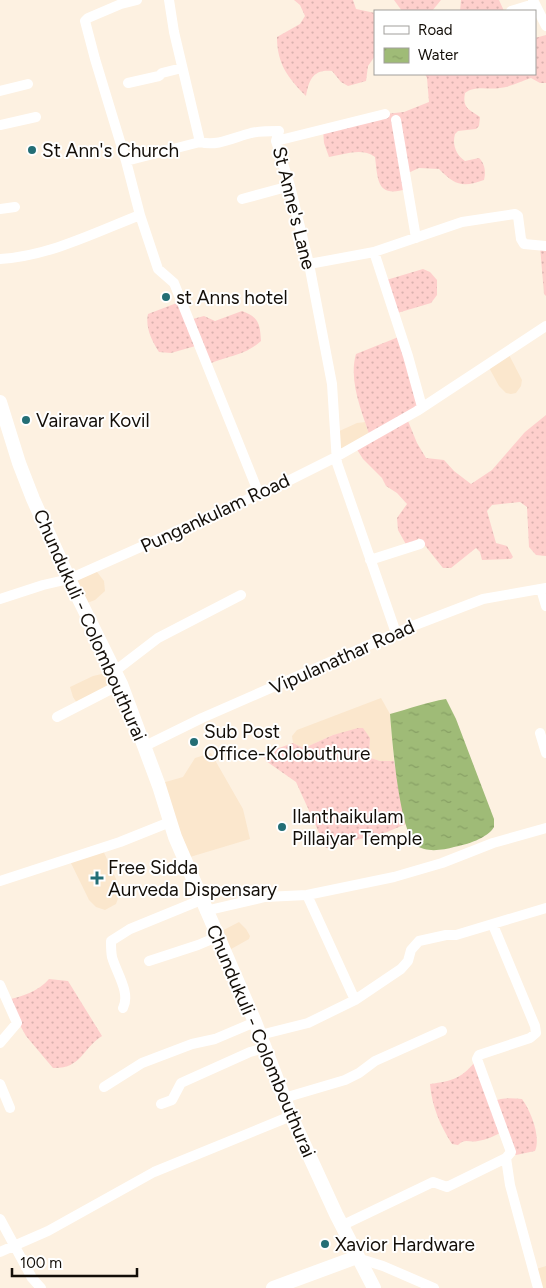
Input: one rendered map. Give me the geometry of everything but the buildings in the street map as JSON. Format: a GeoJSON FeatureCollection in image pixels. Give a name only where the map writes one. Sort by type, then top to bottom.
{"type":"FeatureCollection","features":[{"type":"Feature","properties":{"kind":"main road","name":"Chundukuli - Colombouthurai"},"geometry":{"type":"LineString","coordinates":[[0,402],[19,463],[34,501],[69,579],[121,684],[145,746],[170,822],[203,905],[260,1035],[291,1116],[341,1226],[374,1288]]}},
{"type":"Feature","properties":{"kind":"main road"},"geometry":{"type":"LineString","coordinates":[[273,1288],[357,1258]]}},
{"type":"Feature","properties":{"kind":"street"},"geometry":{"type":"LineString","coordinates":[[137,0],[121,4],[85,21],[140,215],[158,269],[174,283],[259,494]]}},
{"type":"Feature","properties":{"kind":"street"},"geometry":{"type":"LineString","coordinates":[[169,0],[182,68],[200,142]]}},
{"type":"Feature","properties":{"kind":"street"},"geometry":{"type":"LineString","coordinates":[[514,10],[534,2],[546,26]]}},
{"type":"Feature","properties":{"kind":"street"},"geometry":{"type":"LineString","coordinates":[[128,83],[159,76],[162,72],[182,68]]}},
{"type":"Feature","properties":{"kind":"street"},"geometry":{"type":"LineString","coordinates":[[0,91],[28,84]]}},
{"type":"Feature","properties":{"kind":"street"},"geometry":{"type":"LineString","coordinates":[[276,140],[385,114]]}},
{"type":"Feature","properties":{"kind":"street"},"geometry":{"type":"LineString","coordinates":[[0,125],[36,117]]}},
{"type":"Feature","properties":{"kind":"street"},"geometry":{"type":"LineString","coordinates":[[396,120],[416,238]]}},
{"type":"Feature","properties":{"kind":"street","name":"St Anne's Lane"},"geometry":{"type":"LineString","coordinates":[[126,161],[200,142],[206,144],[252,133],[279,130],[276,140],[290,186],[309,264],[332,384],[336,457],[396,633]]}},
{"type":"Feature","properties":{"kind":"street"},"geometry":{"type":"LineString","coordinates":[[242,199],[290,186]]}},
{"type":"Feature","properties":{"kind":"street"},"geometry":{"type":"LineString","coordinates":[[0,209],[15,207]]}},
{"type":"Feature","properties":{"kind":"street"},"geometry":{"type":"LineString","coordinates":[[309,264],[374,252],[462,222],[515,214],[518,216],[521,239],[524,244],[546,246]]}},
{"type":"Feature","properties":{"kind":"street"},"geometry":{"type":"LineString","coordinates":[[0,259],[49,251],[140,215]]}},
{"type":"Feature","properties":{"kind":"street"},"geometry":{"type":"LineString","coordinates":[[374,252],[408,356],[422,408]]}},
{"type":"Feature","properties":{"kind":"street","name":"Pungankulam Road"},"geometry":{"type":"LineString","coordinates":[[0,599],[69,579],[259,494],[336,457],[422,408],[546,326]]}},
{"type":"Feature","properties":{"kind":"street"},"geometry":{"type":"LineString","coordinates":[[370,560],[420,544]]}},
{"type":"Feature","properties":{"kind":"street"},"geometry":{"type":"LineString","coordinates":[[544,588],[546,606]]}},
{"type":"Feature","properties":{"kind":"street","name":"Vipulanathar Road"},"geometry":{"type":"LineString","coordinates":[[145,746],[202,718],[396,633],[483,599],[544,588]]}},
{"type":"Feature","properties":{"kind":"street"},"geometry":{"type":"LineString","coordinates":[[115,671],[158,638],[241,595]]}},
{"type":"Feature","properties":{"kind":"street"},"geometry":{"type":"LineString","coordinates":[[57,717],[121,684]]}},
{"type":"Feature","properties":{"kind":"street"},"geometry":{"type":"LineString","coordinates":[[540,733],[546,753]]}},
{"type":"Feature","properties":{"kind":"street"},"geometry":{"type":"LineString","coordinates":[[0,881],[120,842],[170,822]]}},
{"type":"Feature","properties":{"kind":"street"},"geometry":{"type":"LineString","coordinates":[[123,1008],[126,1002],[120,973],[112,957],[111,941],[130,929],[203,905],[265,897],[307,895],[394,877],[493,843],[546,828]]}},
{"type":"Feature","properties":{"kind":"street"},"geometry":{"type":"LineString","coordinates":[[307,895],[355,1000]]}},
{"type":"Feature","properties":{"kind":"street"},"geometry":{"type":"LineString","coordinates":[[104,1086],[142,1064],[192,1044],[260,1035],[308,1023],[355,1000],[401,969],[408,961],[411,950],[419,941],[446,935],[456,935],[546,908]]}},
{"type":"Feature","properties":{"kind":"street"},"geometry":{"type":"LineString","coordinates":[[341,1226],[433,1182],[447,1187],[506,1158],[511,1152],[477,1058],[480,1055],[530,1038],[536,1033],[535,1026],[493,925]]}},
{"type":"Feature","properties":{"kind":"street"},"geometry":{"type":"LineString","coordinates":[[149,961],[198,946],[217,937]]}},
{"type":"Feature","properties":{"kind":"street"},"geometry":{"type":"LineString","coordinates":[[0,985],[17,1023],[0,1043]]}},
{"type":"Feature","properties":{"kind":"street"},"geometry":{"type":"LineString","coordinates":[[284,1098],[345,1080],[360,1073],[375,1062],[442,1031]]}},
{"type":"Feature","properties":{"kind":"street"},"geometry":{"type":"LineString","coordinates":[[160,1104],[172,1100],[174,1092],[181,1083],[250,1052],[260,1035]]}},
{"type":"Feature","properties":{"kind":"street"},"geometry":{"type":"LineString","coordinates":[[0,1084],[10,1108]]}},
{"type":"Feature","properties":{"kind":"street"},"geometry":{"type":"LineString","coordinates":[[0,1252],[48,1231],[154,1172],[291,1116]]}},
{"type":"Feature","properties":{"kind":"street"},"geometry":{"type":"LineString","coordinates":[[506,1158],[510,1185],[538,1288]]}},
{"type":"Feature","properties":{"kind":"street"},"geometry":{"type":"LineString","coordinates":[[0,1219],[32,1278],[41,1288]]}},
{"type":"Feature","properties":{"kind":"street"},"geometry":{"type":"LineString","coordinates":[[357,1258],[434,1288]]}},
{"type":"Feature","properties":{"kind":"shaded area"},"geometry":{"type":"Polygon","coordinates":[[[294,0],[353,0],[356,9],[374,13],[374,57],[368,66],[366,81],[348,86],[341,82],[332,71],[320,72],[313,77],[306,96],[294,83],[281,63],[277,37],[300,24],[305,16],[300,5],[294,0]]]}},
{"type":"Feature","properties":{"kind":"shaded area"},"geometry":{"type":"Polygon","coordinates":[[[394,0],[441,0],[433,10],[401,10],[394,0]]]}},
{"type":"Feature","properties":{"kind":"shaded area"},"geometry":{"type":"Polygon","coordinates":[[[461,0],[499,0],[504,10],[460,10],[461,0]]]}},
{"type":"Feature","properties":{"kind":"shaded area"},"geometry":{"type":"Polygon","coordinates":[[[546,35],[546,83],[540,83],[531,78],[504,87],[477,88],[465,93],[466,105],[480,117],[479,126],[476,129],[458,131],[455,134],[454,146],[459,156],[465,161],[479,158],[483,163],[484,180],[470,184],[459,184],[439,169],[419,168],[408,173],[407,189],[390,191],[384,189],[381,185],[375,157],[370,154],[358,152],[329,157],[324,143],[323,129],[385,114],[404,112],[429,102],[426,75],[536,75],[536,38],[546,35]]]}},
{"type":"Feature","properties":{"kind":"shaded area"},"geometry":{"type":"Polygon","coordinates":[[[540,246],[546,246],[546,296],[544,294],[540,246]]]}},
{"type":"Feature","properties":{"kind":"shaded area"},"geometry":{"type":"Polygon","coordinates":[[[423,269],[430,272],[437,280],[437,295],[431,303],[394,314],[383,281],[423,269]]]}},
{"type":"Feature","properties":{"kind":"shaded area"},"geometry":{"type":"Polygon","coordinates":[[[182,301],[189,320],[204,316],[215,321],[242,311],[248,313],[257,322],[261,341],[242,353],[207,365],[199,345],[171,353],[159,352],[148,329],[148,314],[182,301]]]}},
{"type":"Feature","properties":{"kind":"shaded area"},"geometry":{"type":"Polygon","coordinates":[[[401,336],[425,411],[408,421],[417,443],[426,458],[444,460],[454,471],[471,484],[492,470],[525,432],[546,415],[546,556],[536,555],[529,547],[527,507],[520,502],[492,505],[487,511],[496,543],[507,546],[513,557],[511,559],[482,560],[480,552],[476,548],[451,568],[443,568],[419,538],[408,548],[398,530],[397,518],[407,504],[397,493],[386,486],[382,478],[363,459],[356,448],[371,440],[355,387],[354,365],[356,354],[401,336]]]}},
{"type":"Feature","properties":{"kind":"shaded area"},"geometry":{"type":"Polygon","coordinates":[[[507,351],[522,380],[521,386],[516,393],[511,394],[506,393],[499,386],[487,364],[507,351]]]}},
{"type":"Feature","properties":{"kind":"shaded area"},"geometry":{"type":"Polygon","coordinates":[[[365,422],[371,440],[337,458],[335,433],[357,423],[365,422]]]}},
{"type":"Feature","properties":{"kind":"shaded area"},"geometry":{"type":"Polygon","coordinates":[[[94,568],[104,581],[105,591],[95,600],[82,605],[69,579],[94,568]]]}},
{"type":"Feature","properties":{"kind":"shaded area"},"geometry":{"type":"Polygon","coordinates":[[[115,671],[121,684],[79,706],[73,697],[70,687],[93,676],[115,671]]]}},
{"type":"Feature","properties":{"kind":"shaded area"},"geometry":{"type":"Polygon","coordinates":[[[381,698],[390,714],[394,761],[380,761],[371,758],[369,755],[370,738],[344,733],[333,735],[304,748],[293,743],[292,736],[297,730],[381,698]]]}},
{"type":"Feature","properties":{"kind":"shaded area"},"geometry":{"type":"Polygon","coordinates":[[[363,728],[370,738],[369,754],[371,758],[380,761],[394,761],[406,824],[387,832],[326,848],[296,782],[266,761],[262,754],[293,743],[304,748],[333,735],[363,728]]]}},
{"type":"Feature","properties":{"kind":"shaded area"},"geometry":{"type":"Polygon","coordinates":[[[211,753],[243,809],[250,839],[190,857],[162,783],[183,777],[195,758],[211,753]]]}},
{"type":"Feature","properties":{"kind":"shaded area","name":"Free Sidda Aurveda Dispensary"},"geometry":{"type":"Polygon","coordinates":[[[102,848],[121,890],[116,904],[105,910],[96,907],[89,900],[69,859],[102,848]]]}},
{"type":"Feature","properties":{"kind":"shaded area"},"geometry":{"type":"Polygon","coordinates":[[[239,922],[246,929],[250,936],[249,939],[224,953],[216,934],[239,922]]]}},
{"type":"Feature","properties":{"kind":"shaded area"},"geometry":{"type":"Polygon","coordinates":[[[49,979],[68,981],[102,1036],[75,1062],[70,1065],[53,1068],[26,1036],[6,1000],[29,993],[49,979]]]}},
{"type":"Feature","properties":{"kind":"shaded area"},"geometry":{"type":"Polygon","coordinates":[[[477,1059],[492,1102],[503,1099],[522,1099],[532,1117],[536,1132],[537,1145],[535,1151],[516,1155],[511,1152],[502,1132],[490,1138],[465,1141],[458,1145],[452,1144],[437,1116],[430,1084],[445,1082],[457,1077],[477,1059]]]}},
{"type":"Feature","properties":{"kind":"shaded area"},"geometry":{"type":"Polygon","coordinates":[[[546,1266],[546,1288],[538,1288],[533,1270],[546,1266]]]}},
{"type":"Feature","properties":{"kind":"water"},"geometry":{"type":"Polygon","coordinates":[[[446,699],[456,719],[494,819],[494,827],[482,838],[470,843],[445,849],[430,850],[416,845],[410,836],[405,822],[397,783],[390,714],[446,699]]]}},
{"type":"Feature","properties":{"kind":"place","name":"St Ann's Church"},"geometry":{"type":"Point","coordinates":[32,150]}},
{"type":"Feature","properties":{"kind":"place","name":"st Anns hotel"},"geometry":{"type":"Point","coordinates":[166,297]}},
{"type":"Feature","properties":{"kind":"place","name":"Vairavar Kovil"},"geometry":{"type":"Point","coordinates":[26,420]}},
{"type":"Feature","properties":{"kind":"place","name":"Sub Post Office-Kolobuthure"},"geometry":{"type":"Point","coordinates":[194,742]}},
{"type":"Feature","properties":{"kind":"place","name":"Ilanthaikulam Pillaiyar Temple"},"geometry":{"type":"Point","coordinates":[282,827]}},
{"type":"Feature","properties":{"kind":"place","name":"Free Sidda Aurveda Dispensary"},"geometry":{"type":"Point","coordinates":[97,878]}},
{"type":"Feature","properties":{"kind":"place","name":"Xavior Hardware"},"geometry":{"type":"Point","coordinates":[325,1244]}}]}
